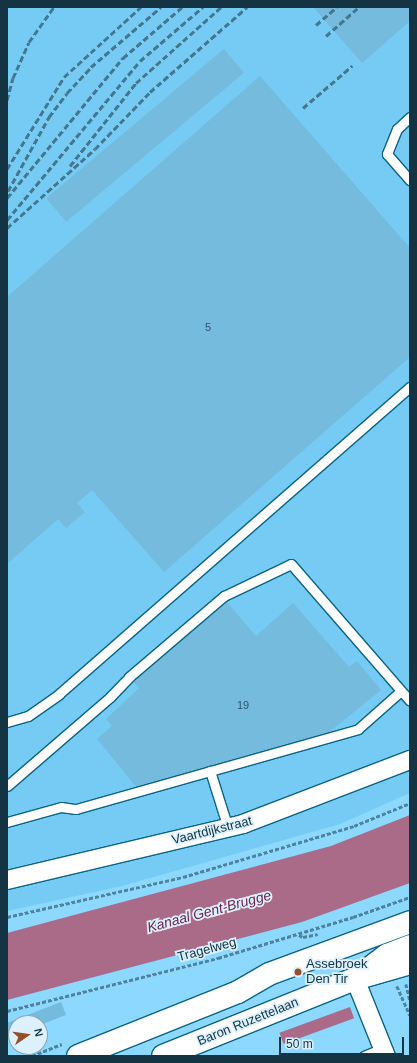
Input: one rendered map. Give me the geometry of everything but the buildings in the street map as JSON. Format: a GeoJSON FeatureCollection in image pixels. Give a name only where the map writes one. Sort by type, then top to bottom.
{"type":"FeatureCollection","features":[{"type":"Feature","properties":{"kind":"main road","name":"Baron Ruzettelaan"},"geometry":{"type":"LineString","coordinates":[[78,1056],[238,992],[278,987],[321,970],[353,945],[410,922]]}},
{"type":"Feature","properties":{"kind":"main road","name":"Baron Ruzettelaan"},"geometry":{"type":"LineString","coordinates":[[355,979],[387,955],[410,946]]}},
{"type":"Feature","properties":{"kind":"main road","name":"Baron Ruzettelaan"},"geometry":{"type":"LineString","coordinates":[[163,1056],[355,979],[410,963]]}},
{"type":"Feature","properties":{"kind":"street","name":"Vaartdijkstraat"},"geometry":{"type":"LineString","coordinates":[[7,880],[228,828],[337,790],[410,760]]}},
{"type":"Feature","properties":{"kind":"street"},"geometry":{"type":"LineString","coordinates":[[355,979],[385,1052]]}},
{"type":"Feature","properties":{"kind":"lane"},"geometry":{"type":"LineString","coordinates":[[410,117],[397,128],[387,154],[410,180]]}},
{"type":"Feature","properties":{"kind":"lane"},"geometry":{"type":"LineString","coordinates":[[7,722],[28,716],[59,694],[410,387]]}},
{"type":"Feature","properties":{"kind":"lane"},"geometry":{"type":"LineString","coordinates":[[7,786],[110,698],[129,677],[224,596],[291,564],[410,701]]}},
{"type":"Feature","properties":{"kind":"lane"},"geometry":{"type":"LineString","coordinates":[[7,822],[61,807],[76,809],[358,729],[401,691]]}},
{"type":"Feature","properties":{"kind":"lane"},"geometry":{"type":"LineString","coordinates":[[210,771],[228,828]]}},
{"type":"Feature","properties":{"kind":"lane"},"geometry":{"type":"LineString","coordinates":[[364,1056],[385,1052]]}},
{"type":"Feature","properties":{"kind":"path"},"geometry":{"type":"LineString","coordinates":[[7,917],[183,877],[354,826],[410,803]]}},
{"type":"Feature","properties":{"kind":"path","name":"Tragelweg"},"geometry":{"type":"LineString","coordinates":[[7,1011],[299,935],[410,897]]}},
{"type":"Feature","properties":{"kind":"path"},"geometry":{"type":"LineString","coordinates":[[299,935],[303,937],[322,934]]}},
{"type":"Feature","properties":{"kind":"path"},"geometry":{"type":"LineString","coordinates":[[397,985],[410,1014]]}},
{"type":"Feature","properties":{"kind":"shaded area"},"geometry":{"type":"Polygon","coordinates":[[[7,7],[410,7],[410,793],[340,824],[122,886],[7,911],[7,7]]]}},
{"type":"Feature","properties":{"kind":"water","name":"Kanaal Gent-Brugge"},"geometry":{"type":"Polygon","coordinates":[[[410,815],[410,883],[302,922],[7,1000],[7,933],[331,846],[410,815]]]}},
{"type":"Feature","properties":{"kind":"water"},"geometry":{"type":"Polygon","coordinates":[[[350,1007],[354,1018],[284,1044],[280,1033],[350,1007]]]}},
{"type":"Feature","properties":{"kind":"railway"},"geometry":{"type":"LineString","coordinates":[[7,100],[13,78],[29,42],[54,7]]}},
{"type":"Feature","properties":{"kind":"railway"},"geometry":{"type":"LineString","coordinates":[[7,169],[64,77],[141,7]]}},
{"type":"Feature","properties":{"kind":"railway"},"geometry":{"type":"LineString","coordinates":[[8,191],[49,117],[67,93],[91,67],[161,7]]}},
{"type":"Feature","properties":{"kind":"railway"},"geometry":{"type":"LineString","coordinates":[[7,198],[123,58],[182,7]]}},
{"type":"Feature","properties":{"kind":"railway"},"geometry":{"type":"LineString","coordinates":[[7,220],[140,61],[203,7]]}},
{"type":"Feature","properties":{"kind":"railway"},"geometry":{"type":"LineString","coordinates":[[70,166],[136,83],[221,7]]}},
{"type":"Feature","properties":{"kind":"railway"},"geometry":{"type":"LineString","coordinates":[[7,228],[95,149],[150,92],[247,7]]}},
{"type":"Feature","properties":{"kind":"railway"},"geometry":{"type":"LineString","coordinates":[[316,25],[337,7]]}},
{"type":"Feature","properties":{"kind":"railway"},"geometry":{"type":"LineString","coordinates":[[326,36],[359,7]]}},
{"type":"Feature","properties":{"kind":"railway"},"geometry":{"type":"LineString","coordinates":[[303,108],[352,66]]}},
{"type":"Feature","properties":{"kind":"place","name":"Assebroek Den Tir"},"geometry":{"type":"Point","coordinates":[298,972]}}]}
